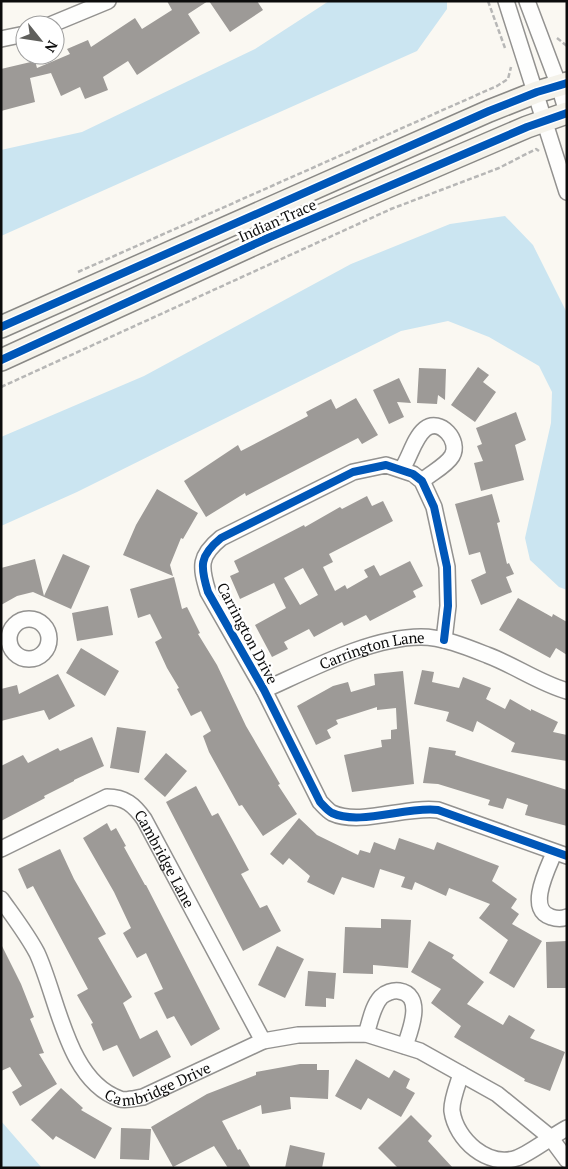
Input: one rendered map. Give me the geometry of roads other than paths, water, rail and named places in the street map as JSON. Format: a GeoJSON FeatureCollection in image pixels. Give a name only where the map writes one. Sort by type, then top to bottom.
{"type":"FeatureCollection","features":[{"type":"Feature","properties":{"kind":"main road","name":"Indian Trace"},"geometry":{"type":"LineString","coordinates":[[1,327],[537,92],[563,84]]}},
{"type":"Feature","properties":{"kind":"main road","name":"Indian Trace"},"geometry":{"type":"LineString","coordinates":[[1,360],[268,238],[567,113]]}},
{"type":"Feature","properties":{"kind":"street"},"geometry":{"type":"LineString","coordinates":[[65,19],[108,1]]}},
{"type":"Feature","properties":{"kind":"street"},"geometry":{"type":"LineString","coordinates":[[506,1],[537,92],[544,121],[567,192]]}},
{"type":"Feature","properties":{"kind":"street"},"geometry":{"type":"LineString","coordinates":[[528,1],[563,84],[567,113]]}},
{"type":"Feature","properties":{"kind":"street"},"geometry":{"type":"LineString","coordinates":[[1,39],[15,36]]}},
{"type":"Feature","properties":{"kind":"street"},"geometry":{"type":"LineString","coordinates":[[402,469],[418,437],[426,428],[436,426],[444,429],[451,437],[455,447],[452,456],[422,481],[434,507],[447,567],[448,606],[444,640]]}},
{"type":"Feature","properties":{"kind":"street","name":"Carrington Drive"},"geometry":{"type":"LineString","coordinates":[[422,481],[402,469],[386,465],[353,472],[221,538],[209,548],[203,558],[202,574],[208,592],[264,690],[320,802],[332,812],[359,816],[426,808],[438,810],[458,815],[560,854]]}},
{"type":"Feature","properties":{"kind":"street","name":"Carrington Lane"},"geometry":{"type":"LineString","coordinates":[[264,690],[352,652],[402,638],[422,637],[444,640],[489,655],[567,691]]}},
{"type":"Feature","properties":{"kind":"street","name":"Cambridge Lane"},"geometry":{"type":"LineString","coordinates":[[1,849],[107,797],[119,797],[134,806],[144,818],[263,1041]]}},
{"type":"Feature","properties":{"kind":"street"},"geometry":{"type":"LineString","coordinates":[[560,854],[538,900],[540,910],[548,916],[567,917]]}},
{"type":"Feature","properties":{"kind":"street","name":"Cambridge Drive"},"geometry":{"type":"LineString","coordinates":[[1,899],[36,953],[71,1045],[87,1076],[105,1090],[121,1099],[143,1097],[263,1041],[298,1035],[366,1034],[405,1046],[497,1094],[550,1137],[567,1160]]}},
{"type":"Feature","properties":{"kind":"street"},"geometry":{"type":"LineString","coordinates":[[366,1034],[381,996],[399,991],[408,995],[413,1003],[414,1015],[405,1046]]}},
{"type":"Feature","properties":{"kind":"street"},"geometry":{"type":"LineString","coordinates":[[461,1074],[452,1110],[460,1133],[473,1149],[494,1158],[516,1158],[567,1128]]}},
{"type":"Feature","properties":{"kind":"water"},"geometry":{"type":"Polygon","coordinates":[[[329,1],[447,1],[447,9],[417,51],[1,236],[1,150],[82,132],[255,49],[329,1]]]}},
{"type":"Feature","properties":{"kind":"water"},"geometry":{"type":"Polygon","coordinates":[[[505,216],[533,245],[567,313],[567,590],[559,587],[530,560],[525,538],[551,423],[552,392],[539,366],[489,337],[448,321],[401,331],[77,492],[1,526],[1,437],[144,376],[351,264],[450,224],[505,216]]]}},
{"type":"Feature","properties":{"kind":"water"},"geometry":{"type":"Polygon","coordinates":[[[1,1121],[42,1168],[1,1168],[1,1121]]]}}]}
